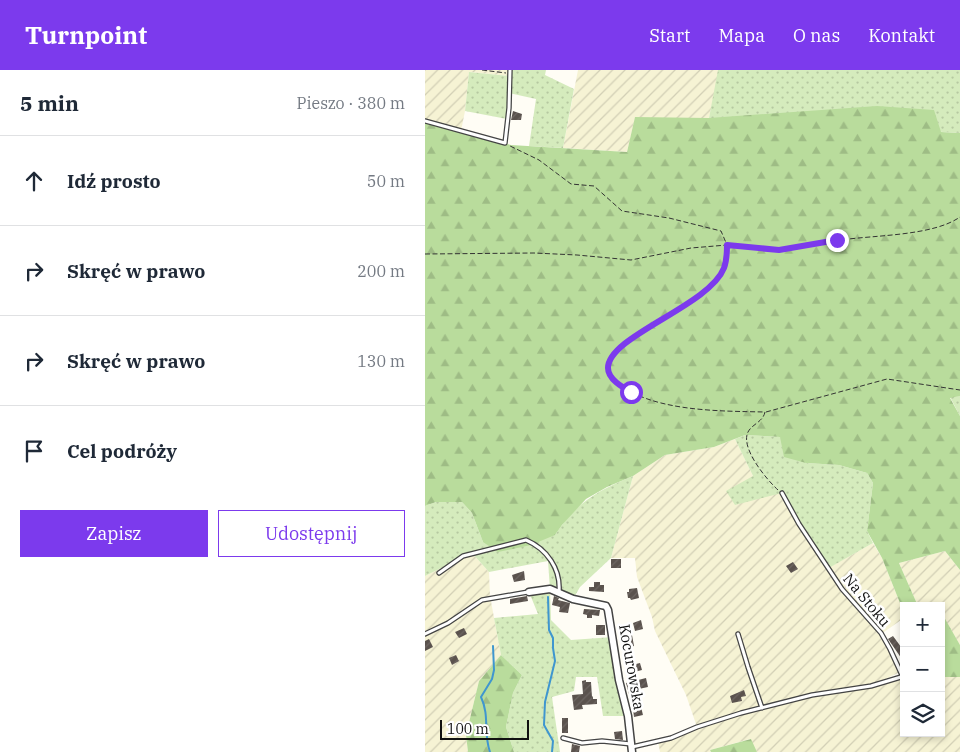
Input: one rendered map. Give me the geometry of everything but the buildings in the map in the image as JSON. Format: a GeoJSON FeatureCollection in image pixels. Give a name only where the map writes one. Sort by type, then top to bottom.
{"type":"FeatureCollection","features":[{"type":"Feature","properties":{"kind":"street","name":"Kocurowska"},"geometry":{"type":"LineString","coordinates":[[529,592],[550,589],[573,599],[606,606],[609,610],[619,680],[628,716],[632,748]]}},
{"type":"Feature","properties":{"kind":"lane"},"geometry":{"type":"LineString","coordinates":[[425,121],[505,143],[509,108],[510,72]]}},
{"type":"Feature","properties":{"kind":"lane","name":"Na Stoku"},"geometry":{"type":"LineString","coordinates":[[563,738],[582,743],[602,742],[632,748],[671,738],[697,727],[762,708],[812,695],[871,686],[901,677],[902,675],[891,649],[881,634],[842,589],[799,524],[782,493]]}},
{"type":"Feature","properties":{"kind":"lane"},"geometry":{"type":"LineString","coordinates":[[439,573],[463,556],[526,540],[533,543],[553,562],[560,584],[559,592]]}},
{"type":"Feature","properties":{"kind":"lane"},"geometry":{"type":"LineString","coordinates":[[425,634],[448,623],[482,600],[529,592]]}},
{"type":"Feature","properties":{"kind":"lane"},"geometry":{"type":"LineString","coordinates":[[738,634],[747,667],[762,708]]}},
{"type":"Feature","properties":{"kind":"path"},"geometry":{"type":"LineString","coordinates":[[482,70],[510,72]]}},
{"type":"Feature","properties":{"kind":"path"},"geometry":{"type":"LineString","coordinates":[[505,143],[539,160],[571,184],[594,186],[622,211],[669,218],[721,231],[727,245],[727,256],[724,268],[715,282],[701,295],[630,340],[616,353],[610,361],[608,369],[611,377],[620,386],[643,398],[660,403],[711,410],[765,412],[887,379],[960,390]]}},
{"type":"Feature","properties":{"kind":"path"},"geometry":{"type":"LineString","coordinates":[[425,254],[577,255],[631,260],[691,248],[727,245],[779,250],[867,236],[919,232],[953,222],[960,217]]}},
{"type":"Feature","properties":{"kind":"path"},"geometry":{"type":"LineString","coordinates":[[765,412],[764,418],[748,432],[749,450],[765,476],[782,493]]}},
{"type":"Feature","properties":{"kind":"shaded area"},"geometry":{"type":"Polygon","coordinates":[[[425,70],[510,70],[510,76],[469,72],[461,131],[425,121],[425,70]]]}},
{"type":"Feature","properties":{"kind":"shaded area"},"geometry":{"type":"Polygon","coordinates":[[[578,70],[718,70],[718,77],[709,118],[635,118],[627,152],[563,148],[578,70]]]}},
{"type":"Feature","properties":{"kind":"shaded area"},"geometry":{"type":"Polygon","coordinates":[[[735,439],[753,476],[782,493],[828,568],[873,543],[882,558],[900,603],[900,621],[881,634],[900,667],[900,672],[875,684],[900,678],[900,737],[945,737],[945,677],[960,677],[960,752],[757,752],[750,739],[710,750],[711,752],[660,752],[658,741],[671,738],[697,727],[686,695],[655,631],[652,617],[637,577],[635,558],[611,558],[633,476],[665,455],[714,447],[735,439]]]}},
{"type":"Feature","properties":{"kind":"shaded area"},"geometry":{"type":"Polygon","coordinates":[[[945,551],[960,570],[960,645],[945,620],[945,602],[916,602],[899,563],[945,551]]]}},
{"type":"Feature","properties":{"kind":"shaded area"},"geometry":{"type":"Polygon","coordinates":[[[472,553],[489,572],[490,596],[501,655],[479,681],[466,735],[468,752],[425,752],[425,576],[472,553]]]}},
{"type":"Feature","properties":{"kind":"green space"},"geometry":{"type":"Polygon","coordinates":[[[510,70],[546,70],[545,75],[574,89],[563,148],[529,146],[536,99],[509,93],[507,119],[465,111],[469,72],[509,76],[510,70]]]}},
{"type":"Feature","properties":{"kind":"green space"},"geometry":{"type":"Polygon","coordinates":[[[718,70],[960,70],[960,133],[709,118],[718,70]]]}},
{"type":"Feature","properties":{"kind":"green space"},"geometry":{"type":"Polygon","coordinates":[[[877,106],[934,110],[941,132],[960,133],[960,396],[950,398],[960,416],[960,570],[945,551],[899,563],[916,602],[900,603],[882,558],[867,531],[873,483],[867,473],[839,465],[806,463],[784,457],[780,437],[745,435],[714,447],[665,455],[633,476],[607,487],[586,499],[555,535],[531,545],[498,552],[483,542],[472,513],[462,502],[436,502],[425,506],[425,121],[511,145],[627,152],[635,117],[709,118],[877,106]]]}},
{"type":"Feature","properties":{"kind":"green space"},"geometry":{"type":"Polygon","coordinates":[[[960,396],[960,416],[950,397],[960,396]]]}},
{"type":"Feature","properties":{"kind":"green space"},"geometry":{"type":"Polygon","coordinates":[[[745,435],[780,437],[806,463],[839,465],[867,473],[873,483],[867,531],[873,543],[827,569],[782,493],[735,505],[726,491],[753,476],[735,439],[745,435]]]}},
{"type":"Feature","properties":{"kind":"green space"},"geometry":{"type":"Polygon","coordinates":[[[633,476],[611,558],[580,587],[573,599],[550,590],[551,620],[571,640],[613,637],[628,716],[603,716],[597,677],[576,677],[574,691],[552,697],[560,752],[514,752],[506,727],[513,693],[522,675],[501,655],[494,618],[538,614],[529,592],[550,589],[548,561],[489,572],[472,553],[425,576],[425,506],[436,502],[462,502],[472,513],[483,542],[555,535],[563,523],[589,498],[633,476]]]}},
{"type":"Feature","properties":{"kind":"green space"},"geometry":{"type":"Polygon","coordinates":[[[945,619],[960,645],[960,677],[945,677],[945,619]]]}},
{"type":"Feature","properties":{"kind":"green space"},"geometry":{"type":"Polygon","coordinates":[[[501,655],[522,675],[513,693],[506,727],[514,752],[468,752],[466,735],[479,681],[501,655]]]}},
{"type":"Feature","properties":{"kind":"green space"},"geometry":{"type":"Polygon","coordinates":[[[751,739],[757,752],[711,752],[710,750],[751,739]]]}},
{"type":"Feature","properties":{"kind":"waterway"},"geometry":{"type":"LineString","coordinates":[[548,597],[549,630],[553,638],[555,661],[545,702],[544,725],[553,741],[552,752]]}},
{"type":"Feature","properties":{"kind":"waterway"},"geometry":{"type":"LineString","coordinates":[[490,752],[484,704],[481,697],[492,679],[494,670],[493,646]]}},
{"type":"Feature","properties":{"kind":"route"},"geometry":{"type":"LineString","coordinates":[[631,392],[620,386],[611,377],[608,369],[610,361],[630,340],[701,295],[715,282],[724,268],[727,245],[779,250],[837,240]]}}]}
